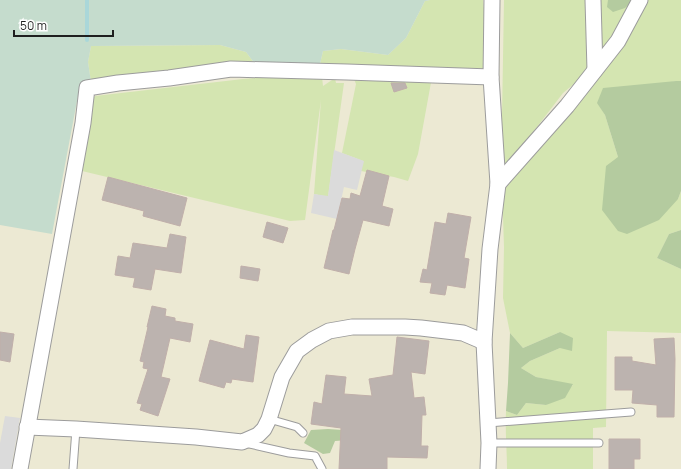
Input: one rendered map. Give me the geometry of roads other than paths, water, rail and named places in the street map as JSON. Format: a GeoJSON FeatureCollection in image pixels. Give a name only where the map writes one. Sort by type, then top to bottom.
{"type":"FeatureCollection","features":[{"type":"Feature","properties":{"kind":"street"},"geometry":{"type":"LineString","coordinates":[[488,469],[489,443],[484,342],[490,249],[498,184],[491,77],[492,0]]}},
{"type":"Feature","properties":{"kind":"street"},"geometry":{"type":"LineString","coordinates":[[593,0],[595,70]]}},
{"type":"Feature","properties":{"kind":"street"},"geometry":{"type":"LineString","coordinates":[[498,184],[568,106],[618,41],[640,0]]}},
{"type":"Feature","properties":{"kind":"street"},"geometry":{"type":"LineString","coordinates":[[20,469],[87,88],[231,69],[491,77]]}},
{"type":"Feature","properties":{"kind":"street"},"geometry":{"type":"LineString","coordinates":[[27,427],[196,437],[242,442],[258,435],[264,429],[269,419],[282,377],[297,351],[328,331],[352,327],[413,327],[464,333],[484,342]]}},
{"type":"Feature","properties":{"kind":"lane"},"geometry":{"type":"LineString","coordinates":[[488,422],[631,412]]}},
{"type":"Feature","properties":{"kind":"lane"},"geometry":{"type":"LineString","coordinates":[[269,419],[297,427],[303,433]]}},
{"type":"Feature","properties":{"kind":"lane"},"geometry":{"type":"LineString","coordinates":[[73,469],[76,429]]}},
{"type":"Feature","properties":{"kind":"lane"},"geometry":{"type":"LineString","coordinates":[[242,442],[289,453],[315,456],[322,469]]}},
{"type":"Feature","properties":{"kind":"lane"},"geometry":{"type":"LineString","coordinates":[[489,443],[599,443]]}},
{"type":"Feature","properties":{"kind":"waterway"},"geometry":{"type":"LineString","coordinates":[[87,0],[87,40]]}}]}
